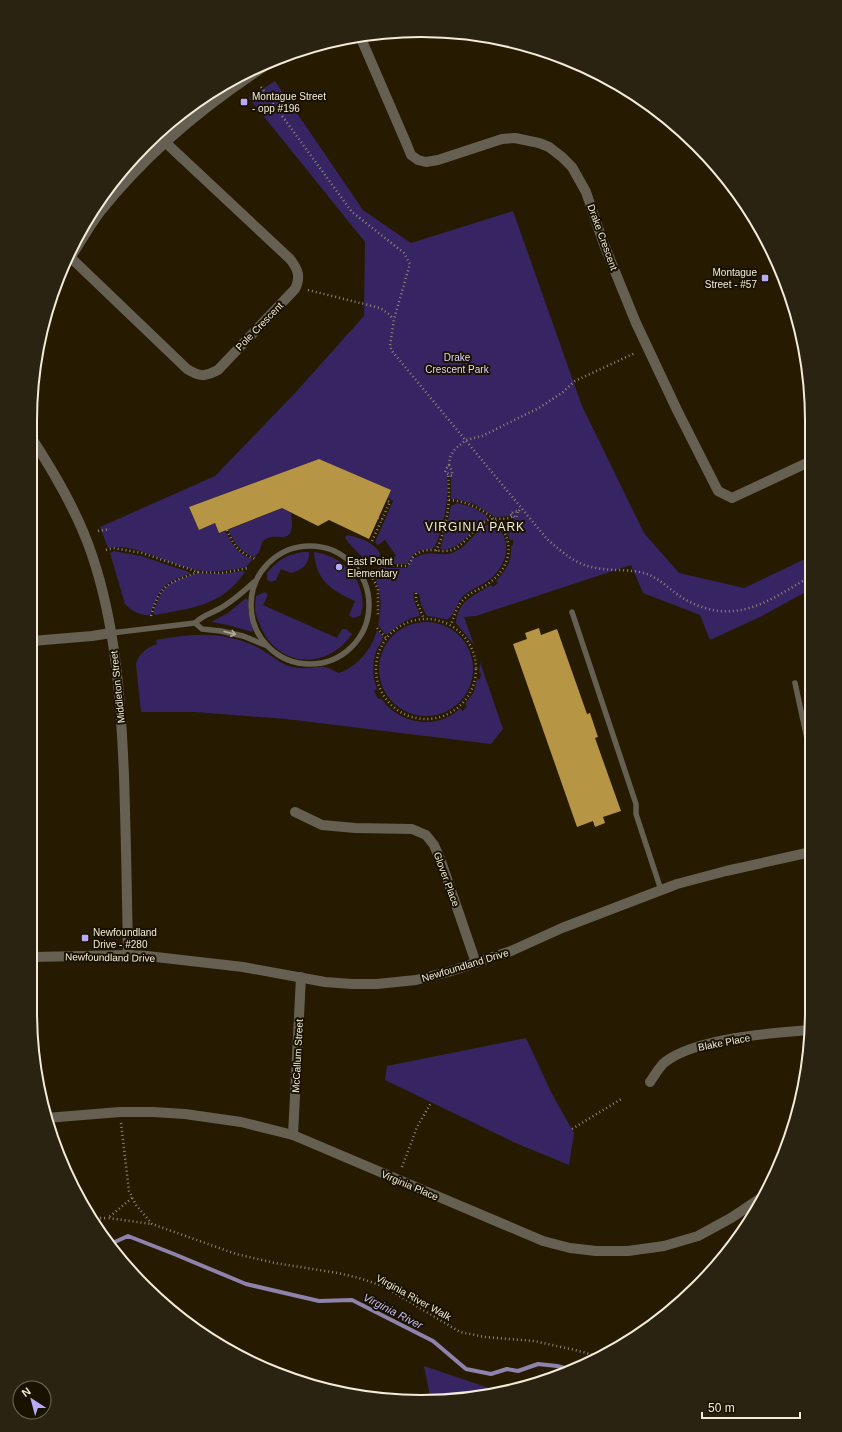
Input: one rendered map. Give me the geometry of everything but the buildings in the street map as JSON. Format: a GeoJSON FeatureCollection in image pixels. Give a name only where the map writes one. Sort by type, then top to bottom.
{"type":"FeatureCollection","features":[{"type":"Feature","properties":{"kind":"street","name":"Drake Crescent"},"geometry":{"type":"LineString","coordinates":[[362,41],[406,145],[411,155],[418,160],[426,162],[438,160],[502,139],[515,138],[539,143],[549,147],[572,167],[586,192],[603,242],[636,323],[677,410],[718,491],[732,498],[805,463]]}},
{"type":"Feature","properties":{"kind":"street"},"geometry":{"type":"LineString","coordinates":[[84,236],[100,213],[129,179],[165,142],[196,115],[243,81]]}},
{"type":"Feature","properties":{"kind":"street","name":"Pole Crescent"},"geometry":{"type":"LineString","coordinates":[[72,262],[188,369],[196,374],[207,375],[218,370],[295,289],[298,283],[299,275],[296,266],[290,259],[165,142]]}},
{"type":"Feature","properties":{"kind":"street","name":"Middleton Street"},"geometry":{"type":"LineString","coordinates":[[37,446],[56,476],[82,528],[98,576],[111,633],[118,675],[121,710],[127,858],[128,955]]}},
{"type":"Feature","properties":{"kind":"street"},"geometry":{"type":"LineString","coordinates":[[37,641],[111,633]]}},
{"type":"Feature","properties":{"kind":"street","name":"Glover Place"},"geometry":{"type":"LineString","coordinates":[[295,812],[322,825],[355,828],[412,829],[426,835],[434,845],[442,864],[476,963]]}},
{"type":"Feature","properties":{"kind":"street","name":"Newfoundland Drive"},"geometry":{"type":"LineString","coordinates":[[37,957],[128,955],[214,963],[274,972],[325,982],[352,984],[377,984],[416,980],[448,972],[511,951],[562,928],[661,890],[726,871],[805,853]]}},
{"type":"Feature","properties":{"kind":"street","name":"McCallum Street"},"geometry":{"type":"LineString","coordinates":[[293,1135],[301,977]]}},
{"type":"Feature","properties":{"kind":"street","name":"Blake Place"},"geometry":{"type":"LineString","coordinates":[[650,1082],[664,1062],[687,1049],[735,1038],[804,1031]]}},
{"type":"Feature","properties":{"kind":"street","name":"Virginia Place"},"geometry":{"type":"LineString","coordinates":[[52,1117],[120,1112],[185,1114],[241,1122],[293,1135],[543,1241],[570,1248],[596,1251],[628,1251],[664,1246],[698,1236],[731,1218],[754,1202]]}},
{"type":"Feature","properties":{"kind":"lane"},"geometry":{"type":"LineString","coordinates":[[294,546],[329,548],[338,552],[358,568],[365,579],[368,591],[368,617],[356,641],[342,654],[326,663],[309,665],[294,664],[278,657],[266,646],[256,630],[252,616],[251,603],[254,582],[257,574],[272,557],[294,546]]}},
{"type":"Feature","properties":{"kind":"lane"},"geometry":{"type":"LineString","coordinates":[[111,633],[195,623],[202,616],[219,609],[231,601],[254,582]]}},
{"type":"Feature","properties":{"kind":"lane"},"geometry":{"type":"LineString","coordinates":[[572,612],[636,804],[636,814],[661,890]]}},
{"type":"Feature","properties":{"kind":"lane"},"geometry":{"type":"LineString","coordinates":[[195,623],[202,629],[221,631],[243,636],[266,646]]}},
{"type":"Feature","properties":{"kind":"lane"},"geometry":{"type":"LineString","coordinates":[[795,683],[805,729]]}},
{"type":"Feature","properties":{"kind":"path"},"geometry":{"type":"LineString","coordinates":[[261,87],[352,212],[404,253],[410,264],[394,319],[390,346],[392,351],[547,539],[580,564],[596,568],[629,570],[646,574],[660,580],[672,591],[686,600],[713,610],[727,612],[745,610],[766,601],[805,579]]}},
{"type":"Feature","properties":{"kind":"path"},"geometry":{"type":"LineString","coordinates":[[308,290],[380,308],[394,319]]}},
{"type":"Feature","properties":{"kind":"path"},"geometry":{"type":"LineString","coordinates":[[436,551],[442,536],[450,492],[448,474],[445,472],[449,465],[450,457],[455,450],[466,440],[482,436],[540,408],[563,392],[575,381],[635,353]]}},
{"type":"Feature","properties":{"kind":"path"},"geometry":{"type":"LineString","coordinates":[[372,540],[390,502],[386,500]]}},
{"type":"Feature","properties":{"kind":"path"},"geometry":{"type":"LineString","coordinates":[[449,500],[457,500],[473,506],[494,519],[506,534],[508,541],[508,558],[506,565],[488,584],[472,592],[464,599],[459,605],[451,625]]}},
{"type":"Feature","properties":{"kind":"path"},"geometry":{"type":"LineString","coordinates":[[384,565],[406,566],[409,564],[412,557],[427,550],[453,550],[481,525],[494,519],[509,519],[513,516],[510,514],[515,511],[518,512],[521,508]]}},
{"type":"Feature","properties":{"kind":"path"},"geometry":{"type":"LineString","coordinates":[[378,518],[382,520]]}},
{"type":"Feature","properties":{"kind":"path"},"geometry":{"type":"LineString","coordinates":[[98,531],[110,529]]}},
{"type":"Feature","properties":{"kind":"path"},"geometry":{"type":"LineString","coordinates":[[227,530],[240,551],[246,556],[256,559]]}},
{"type":"Feature","properties":{"kind":"path"},"geometry":{"type":"LineString","coordinates":[[106,550],[118,548],[198,572]]}},
{"type":"Feature","properties":{"kind":"path"},"geometry":{"type":"LineString","coordinates":[[151,616],[153,607],[165,586],[173,580],[198,572],[222,572],[248,568]]}},
{"type":"Feature","properties":{"kind":"path"},"geometry":{"type":"LineString","coordinates":[[371,575],[378,589],[378,616]]}},
{"type":"Feature","properties":{"kind":"path"},"geometry":{"type":"LineString","coordinates":[[416,593],[416,600],[424,619]]}},
{"type":"Feature","properties":{"kind":"path"},"geometry":{"type":"LineString","coordinates":[[430,618],[446,622],[451,625],[460,631],[470,644],[476,659],[476,675],[471,692],[461,705],[447,715],[430,719],[414,718],[398,711],[385,700],[378,684],[375,668],[379,651],[386,638],[399,626],[414,620],[430,618]]}},
{"type":"Feature","properties":{"kind":"path"},"geometry":{"type":"LineString","coordinates":[[377,628],[386,638]]}},
{"type":"Feature","properties":{"kind":"path"},"geometry":{"type":"LineString","coordinates":[[572,1129],[624,1098]]}},
{"type":"Feature","properties":{"kind":"path"},"geometry":{"type":"LineString","coordinates":[[402,1167],[417,1127],[430,1102]]}},
{"type":"Feature","properties":{"kind":"path"},"geometry":{"type":"LineString","coordinates":[[121,1123],[129,1191],[136,1205],[152,1224]]}},
{"type":"Feature","properties":{"kind":"path"},"geometry":{"type":"LineString","coordinates":[[108,1218],[132,1198]]}},
{"type":"Feature","properties":{"kind":"path","name":"Virginia River Walk"},"geometry":{"type":"LineString","coordinates":[[98,1218],[152,1224],[236,1254],[275,1263],[359,1278],[383,1286],[460,1332],[485,1337],[534,1341],[592,1355]]}},
{"type":"Feature","properties":{"kind":"green space","name":"Drake Crescent Park"},"geometry":{"type":"Polygon","coordinates":[[[275,81],[363,210],[411,243],[513,211],[582,406],[644,533],[679,573],[744,588],[805,559],[805,592],[760,617],[710,640],[700,615],[643,593],[631,565],[476,616],[464,617],[474,645],[456,623],[457,615],[463,604],[473,596],[491,585],[493,587],[498,583],[496,581],[508,565],[511,546],[513,546],[513,540],[510,540],[506,530],[500,523],[515,520],[510,516],[495,517],[474,504],[451,499],[451,478],[447,476],[447,502],[440,533],[434,548],[418,551],[413,555],[407,564],[386,564],[396,556],[385,540],[378,545],[375,542],[393,501],[387,497],[390,490],[319,459],[189,507],[199,530],[215,523],[219,533],[225,531],[239,552],[253,559],[246,567],[222,571],[203,571],[187,568],[129,548],[108,548],[100,527],[215,476],[295,393],[364,316],[365,242],[249,98],[275,81]]]}},
{"type":"Feature","properties":{"kind":"green space"},"geometry":{"type":"Polygon","coordinates":[[[457,503],[472,507],[487,516],[488,519],[482,522],[466,538],[454,547],[440,549],[451,506],[457,503]]]}},
{"type":"Feature","properties":{"kind":"green space"},"geometry":{"type":"Polygon","coordinates":[[[282,508],[291,513],[291,532],[285,537],[271,537],[264,540],[255,557],[245,552],[238,546],[228,530],[282,508]]]}},
{"type":"Feature","properties":{"kind":"green space"},"geometry":{"type":"Polygon","coordinates":[[[489,524],[496,526],[500,530],[506,543],[503,562],[496,573],[486,582],[463,596],[448,619],[427,616],[421,605],[419,594],[414,592],[414,602],[420,616],[407,620],[388,634],[385,634],[378,625],[380,593],[373,574],[374,571],[382,566],[387,568],[407,568],[412,557],[415,558],[424,554],[452,553],[463,547],[484,526],[489,524]]]}},
{"type":"Feature","properties":{"kind":"green space"},"geometry":{"type":"Polygon","coordinates":[[[348,535],[362,539],[374,546],[380,553],[377,560],[371,564],[365,559],[346,539],[345,537],[348,535]]]}},
{"type":"Feature","properties":{"kind":"green space"},"geometry":{"type":"Polygon","coordinates":[[[114,551],[141,556],[189,572],[189,574],[172,581],[163,588],[156,599],[150,615],[140,614],[127,607],[125,604],[110,553],[114,551]]]}},
{"type":"Feature","properties":{"kind":"green space"},"geometry":{"type":"Polygon","coordinates":[[[309,552],[309,556],[307,563],[302,568],[291,573],[281,569],[276,580],[271,582],[267,580],[267,573],[274,565],[287,556],[309,552]]]}},
{"type":"Feature","properties":{"kind":"green space"},"geometry":{"type":"Polygon","coordinates":[[[314,552],[339,561],[352,573],[357,581],[362,598],[362,611],[360,616],[353,618],[349,615],[355,601],[339,593],[326,583],[318,570],[314,552]]]}},
{"type":"Feature","properties":{"kind":"green space"},"geometry":{"type":"Polygon","coordinates":[[[242,571],[245,572],[236,583],[216,599],[205,604],[181,610],[155,615],[153,613],[160,595],[166,587],[174,581],[198,573],[223,574],[242,571]]]}},
{"type":"Feature","properties":{"kind":"green space"},"geometry":{"type":"Polygon","coordinates":[[[265,592],[268,595],[263,605],[337,638],[342,629],[346,629],[352,634],[342,646],[329,654],[316,659],[303,660],[290,656],[278,650],[268,639],[258,621],[255,608],[256,596],[265,592]]]}},
{"type":"Feature","properties":{"kind":"green space"},"geometry":{"type":"Polygon","coordinates":[[[246,598],[248,600],[248,611],[252,632],[211,622],[228,613],[246,598]]]}},
{"type":"Feature","properties":{"kind":"green space"},"geometry":{"type":"Polygon","coordinates":[[[426,622],[444,625],[459,636],[470,651],[473,669],[470,687],[459,702],[444,713],[426,716],[408,713],[393,702],[382,687],[379,669],[382,651],[393,636],[408,625],[426,622]]]}},
{"type":"Feature","properties":{"kind":"green space"},"geometry":{"type":"Polygon","coordinates":[[[377,630],[383,637],[377,649],[373,664],[373,674],[377,689],[374,691],[378,699],[381,698],[394,712],[412,720],[431,722],[450,716],[460,708],[463,711],[467,706],[465,704],[474,692],[477,679],[480,679],[480,662],[503,729],[491,744],[286,719],[195,712],[141,712],[136,664],[144,651],[157,644],[156,640],[194,635],[231,638],[255,646],[282,663],[292,667],[326,667],[339,673],[352,666],[363,656],[372,644],[377,630]]]}},
{"type":"Feature","properties":{"kind":"green space"},"geometry":{"type":"Polygon","coordinates":[[[526,1038],[552,1094],[574,1133],[569,1165],[518,1144],[385,1080],[387,1066],[526,1038]]]}},
{"type":"Feature","properties":{"kind":"green space"},"geometry":{"type":"Polygon","coordinates":[[[424,1366],[491,1389],[471,1392],[430,1395],[424,1366]]]}},
{"type":"Feature","properties":{"kind":"waterway","name":"Virginia River"},"geometry":{"type":"LineString","coordinates":[[114,1242],[128,1236],[246,1284],[319,1301],[352,1300],[433,1341],[466,1369],[491,1374],[507,1369],[518,1371],[538,1364],[563,1368]]}},
{"type":"Feature","properties":{"kind":"place","name":"Montague Street - opp #196"},"geometry":{"type":"Point","coordinates":[244,102]}},
{"type":"Feature","properties":{"kind":"place","name":"Montague Street - #57"},"geometry":{"type":"Point","coordinates":[765,278]}},
{"type":"Feature","properties":{"kind":"place","name":"East Point Elementary"},"geometry":{"type":"Point","coordinates":[339,567]}},
{"type":"Feature","properties":{"kind":"place","name":"Newfoundland Drive - #280"},"geometry":{"type":"Point","coordinates":[85,938]}},
{"type":"Feature","properties":{"kind":"district","name":"VIRGINIA PARK"},"geometry":{"type":"Point","coordinates":[475,527]}}]}
